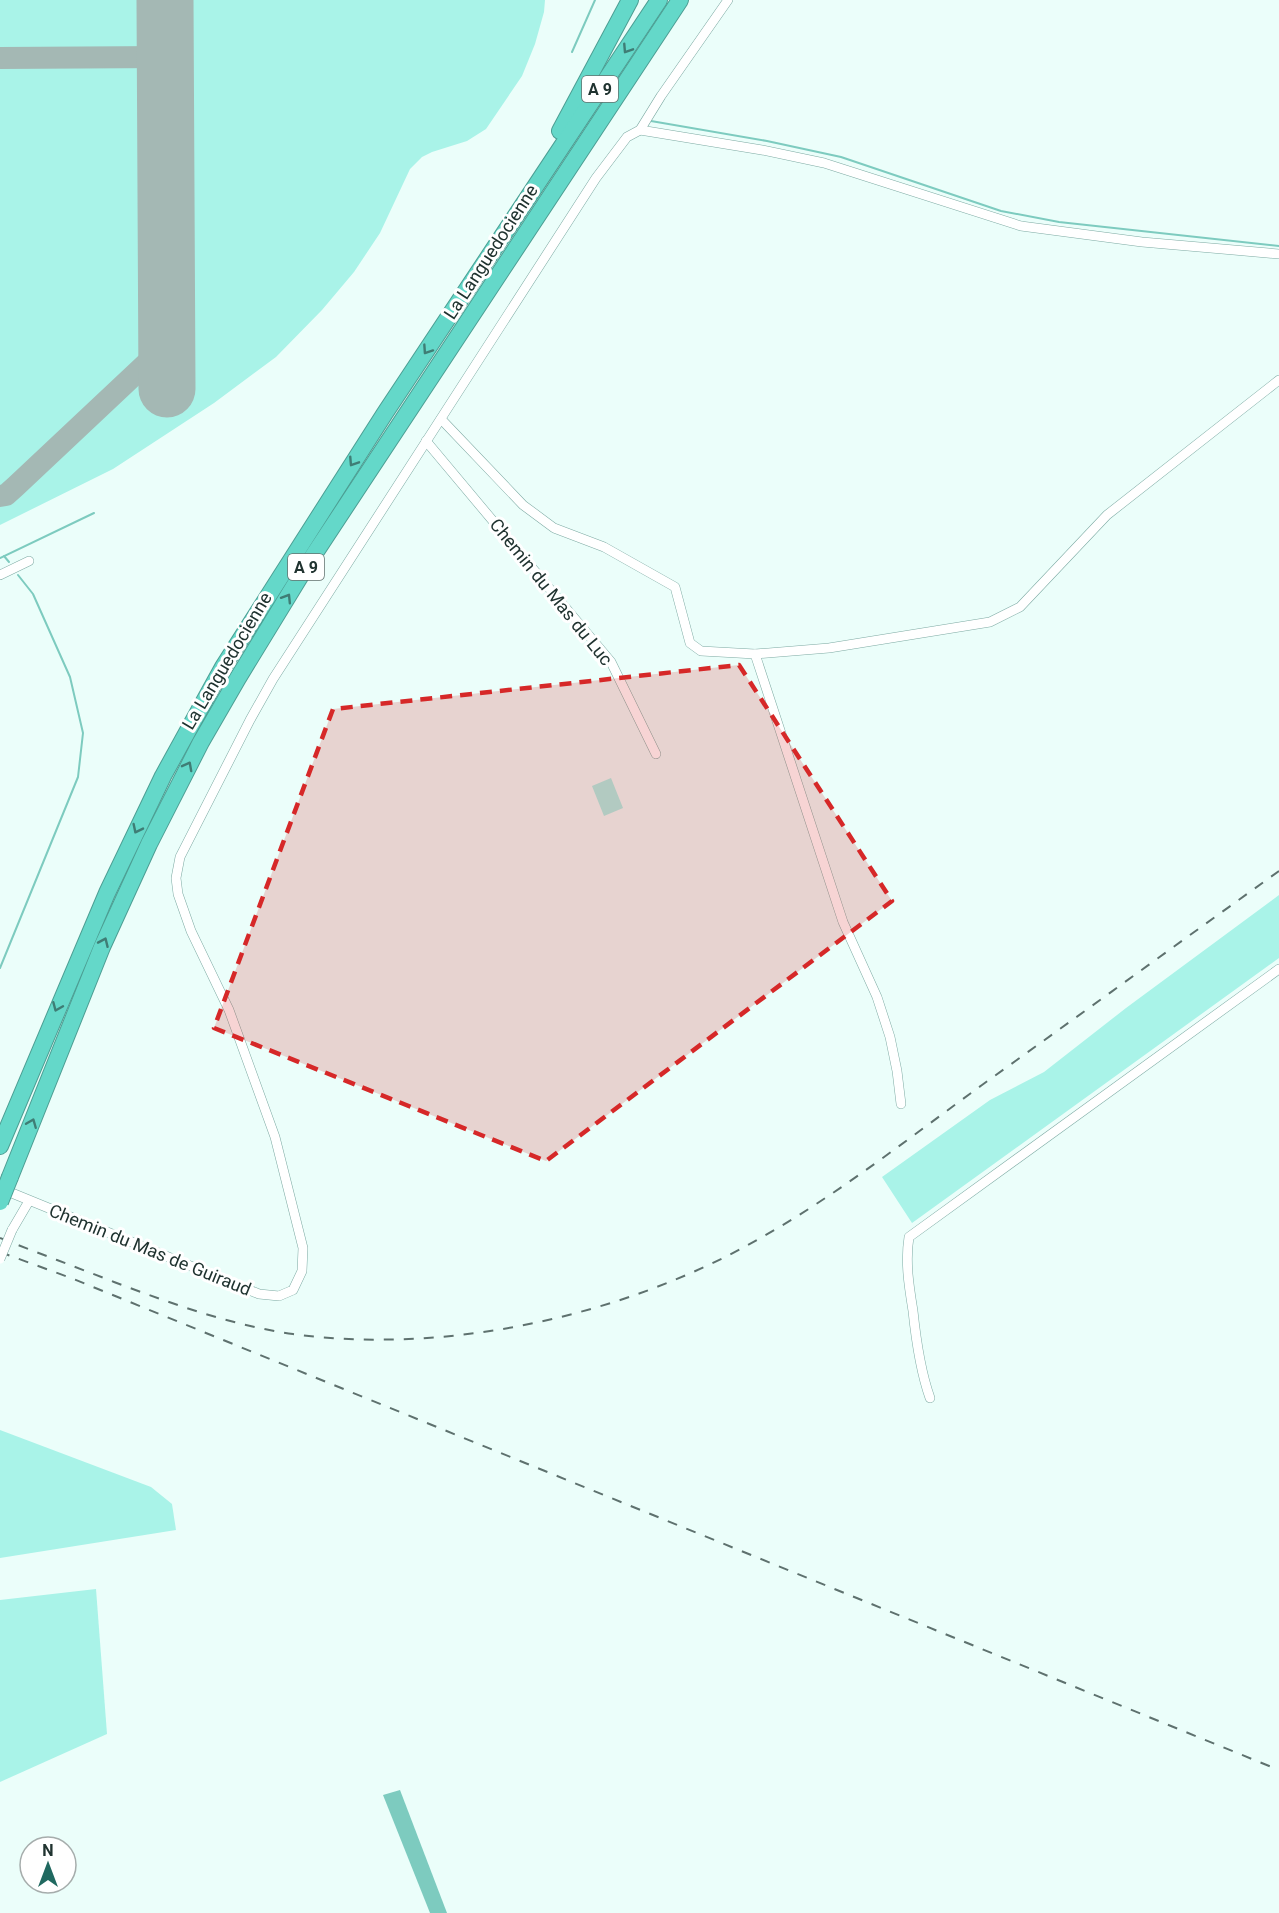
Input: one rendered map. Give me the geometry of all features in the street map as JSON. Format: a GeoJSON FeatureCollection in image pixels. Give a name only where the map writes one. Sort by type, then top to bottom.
{"type":"FeatureCollection","features":[{"type":"Feature","properties":{"kind":"highway"},"geometry":{"type":"LineString","coordinates":[[541,178],[550,149],[630,0]]}},
{"type":"Feature","properties":{"kind":"highway","name":"La Languedocienne"},"geometry":{"type":"LineString","coordinates":[[0,1146],[107,893],[190,725],[333,492],[659,0]]}},
{"type":"Feature","properties":{"kind":"highway","name":"La Languedocienne"},"geometry":{"type":"LineString","coordinates":[[0,1202],[5,1183],[102,947],[154,835],[217,714],[261,639],[337,519],[680,0]]}},
{"type":"Feature","properties":{"kind":"street"},"geometry":{"type":"LineString","coordinates":[[426,441],[610,158],[627,137],[640,130],[728,0]]}},
{"type":"Feature","properties":{"kind":"street"},"geometry":{"type":"LineString","coordinates":[[640,130],[762,150],[824,163],[1021,226],[1142,242],[1279,254]]}},
{"type":"Feature","properties":{"kind":"street"},"geometry":{"type":"LineString","coordinates":[[441,419],[523,504],[554,528],[604,547],[675,587],[690,643],[701,651],[755,654],[829,648],[990,622],[1020,607],[1107,516],[1279,380]]}},
{"type":"Feature","properties":{"kind":"street","name":"Chemin du Mas du Luc"},"geometry":{"type":"LineString","coordinates":[[426,441],[611,662],[656,754]]}},
{"type":"Feature","properties":{"kind":"street","name":"Chemin du Mas de Guiraud"},"geometry":{"type":"LineString","coordinates":[[29,1201],[259,1294],[279,1296],[293,1290],[302,1271],[303,1248],[275,1137],[229,1010],[191,931],[178,894],[176,878],[180,857],[273,680],[426,441]]}},
{"type":"Feature","properties":{"kind":"street"},"geometry":{"type":"LineString","coordinates":[[0,575],[29,561]]}},
{"type":"Feature","properties":{"kind":"street"},"geometry":{"type":"LineString","coordinates":[[755,654],[843,922],[877,997],[890,1036],[901,1104]]}},
{"type":"Feature","properties":{"kind":"street"},"geometry":{"type":"LineString","coordinates":[[930,1398],[925,1384],[910,1292],[906,1253],[909,1237],[1279,969]]}},
{"type":"Feature","properties":{"kind":"street"},"geometry":{"type":"LineString","coordinates":[[0,1259],[12,1230],[29,1201],[5,1183]]}},
{"type":"Feature","properties":{"kind":"highlighted area"},"geometry":{"type":"Polygon","coordinates":[[[739,665],[892,901],[546,1161],[214,1028],[333,709],[739,665]]]}},
{"type":"Feature","properties":{"kind":"shaded area"},"geometry":{"type":"Polygon","coordinates":[[[0,0],[545,0],[535,44],[522,76],[486,129],[467,141],[422,157],[410,169],[380,233],[354,272],[322,310],[276,357],[214,403],[113,469],[0,525],[0,0]]]}},
{"type":"Feature","properties":{"kind":"shaded area"},"geometry":{"type":"Polygon","coordinates":[[[611,778],[623,808],[604,816],[592,786],[611,778]]]}},
{"type":"Feature","properties":{"kind":"shaded area"},"geometry":{"type":"Polygon","coordinates":[[[1279,895],[1279,958],[912,1223],[882,1177],[990,1100],[1044,1072],[1279,895]]]}},
{"type":"Feature","properties":{"kind":"shaded area"},"geometry":{"type":"Polygon","coordinates":[[[0,1430],[151,1487],[172,1504],[176,1530],[0,1558],[0,1430]]]}},
{"type":"Feature","properties":{"kind":"shaded area"},"geometry":{"type":"Polygon","coordinates":[[[96,1589],[107,1734],[0,1782],[0,1600],[96,1589]]]}},
{"type":"Feature","properties":{"kind":"shaded area"},"geometry":{"type":"Polygon","coordinates":[[[400,1790],[447,1913],[430,1913],[383,1795],[400,1790]]]}},
{"type":"Feature","properties":{"kind":"waterway"},"geometry":{"type":"LineString","coordinates":[[572,52],[595,0]]}},
{"type":"Feature","properties":{"kind":"waterway"},"geometry":{"type":"LineString","coordinates":[[651,121],[767,141],[841,157],[1001,211],[1059,222],[1279,246]]}},
{"type":"Feature","properties":{"kind":"waterway"},"geometry":{"type":"LineString","coordinates":[[0,558],[94,513]]}},
{"type":"Feature","properties":{"kind":"waterway"},"geometry":{"type":"LineString","coordinates":[[4,556],[9,562]]}},
{"type":"Feature","properties":{"kind":"waterway"},"geometry":{"type":"LineString","coordinates":[[0,968],[78,777],[83,733],[70,677],[33,594],[18,575]]}},
{"type":"Feature","properties":{"kind":"taxiway"},"geometry":{"type":"LineString","coordinates":[[0,58],[165,57]]}},
{"type":"Feature","properties":{"kind":"taxiway"},"geometry":{"type":"LineString","coordinates":[[0,496],[6,495],[16,486],[167,344]]}},
{"type":"Feature","properties":{"kind":"runway"},"geometry":{"type":"LineString","coordinates":[[165,0],[167,389]]}},
{"type":"Feature","properties":{"kind":"railway"},"geometry":{"type":"LineString","coordinates":[[0,1238],[180,1306],[247,1325],[293,1334],[352,1339],[412,1339],[472,1334],[592,1309],[650,1290],[705,1267],[757,1240],[815,1205],[1279,871]]}},
{"type":"Feature","properties":{"kind":"railway"},"geometry":{"type":"LineString","coordinates":[[0,1252],[71,1278],[1279,1770]]}}]}
